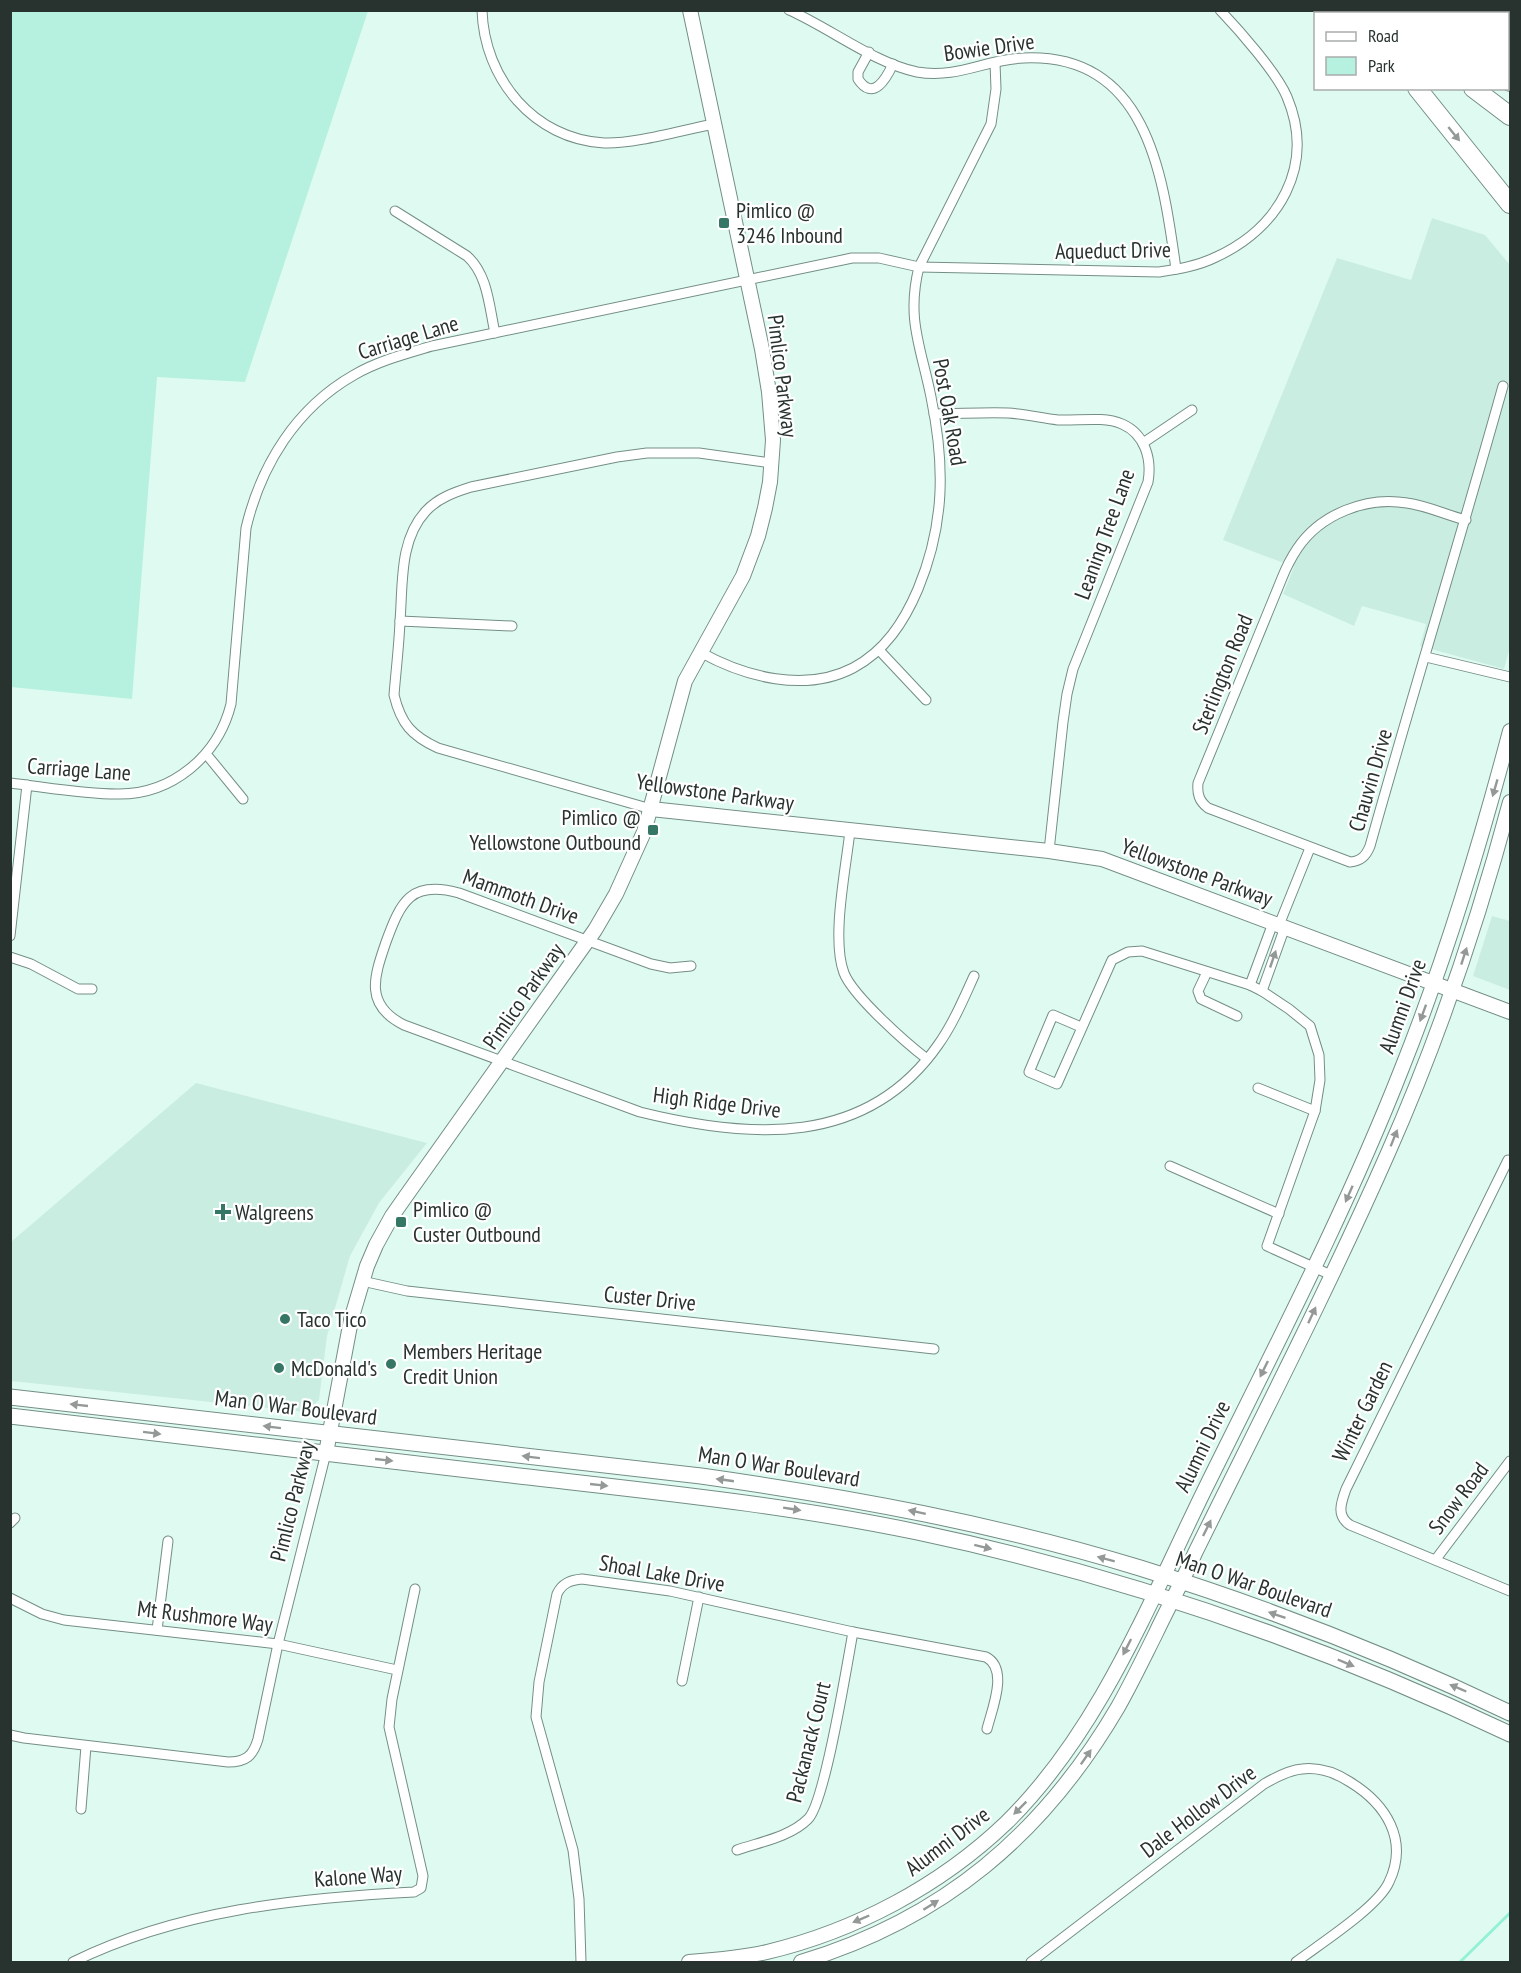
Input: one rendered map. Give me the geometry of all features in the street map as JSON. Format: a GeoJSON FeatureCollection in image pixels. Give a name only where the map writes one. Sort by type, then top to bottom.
{"type":"FeatureCollection","features":[{"type":"Feature","properties":{"kind":"highway"},"geometry":{"type":"LineString","coordinates":[[1419,90],[1510,204]]}},
{"type":"Feature","properties":{"kind":"highway"},"geometry":{"type":"LineString","coordinates":[[1476,90],[1510,116]]}},
{"type":"Feature","properties":{"kind":"main road","name":"Man O War Boulevard"},"geometry":{"type":"LineString","coordinates":[[10,1396],[701,1476],[803,1491],[970,1523],[1163,1575],[1334,1635],[1510,1713]]}},
{"type":"Feature","properties":{"kind":"main road","name":"Man O War Boulevard"},"geometry":{"type":"LineString","coordinates":[[10,1416],[663,1492],[805,1511],[964,1542],[1173,1599],[1332,1657],[1510,1734]]}},
{"type":"Feature","properties":{"kind":"street"},"geometry":{"type":"LineString","coordinates":[[482,10],[489,56],[497,73],[521,106],[539,121],[559,132],[591,141],[615,142],[714,124]]}},
{"type":"Feature","properties":{"kind":"street","name":"Pimlico Parkway"},"geometry":{"type":"LineString","coordinates":[[10,1735],[228,1762],[244,1761],[255,1749],[278,1644],[331,1434],[344,1349],[367,1266],[392,1216],[587,941],[616,894],[644,832],[685,681],[730,602],[752,553],[765,508],[771,463],[769,392],[690,10]]}},
{"type":"Feature","properties":{"kind":"street","name":"Bowie Drive"},"geometry":{"type":"LineString","coordinates":[[789,10],[868,52],[915,71],[941,74],[971,70],[1021,58],[1045,58],[1066,62],[1102,78],[1118,91],[1132,110],[1144,130],[1158,166],[1176,269]]}},
{"type":"Feature","properties":{"kind":"street","name":"Aqueduct Drive"},"geometry":{"type":"LineString","coordinates":[[920,267],[1141,273],[1176,269],[1194,266],[1214,258],[1230,250],[1260,228],[1274,214],[1283,200],[1295,166],[1296,124],[1287,95],[1220,10]]}},
{"type":"Feature","properties":{"kind":"street"},"geometry":{"type":"LineString","coordinates":[[868,52],[858,72],[858,79],[866,88],[871,89],[881,85],[893,64]]}},
{"type":"Feature","properties":{"kind":"street","name":"Post Oak Road"},"geometry":{"type":"LineString","coordinates":[[700,652],[720,663],[764,677],[807,680],[843,673],[879,650],[900,625],[912,604],[933,546],[940,509],[942,470],[934,414],[914,319],[914,286],[920,267],[991,124],[996,89],[994,63]]}},
{"type":"Feature","properties":{"kind":"street"},"geometry":{"type":"LineString","coordinates":[[395,211],[467,256],[474,263],[483,278],[495,333]]}},
{"type":"Feature","properties":{"kind":"street","name":"Carriage Lane"},"geometry":{"type":"LineString","coordinates":[[10,783],[117,795],[138,793],[170,782],[190,770],[207,755],[223,727],[231,704],[246,528],[253,500],[264,473],[296,423],[332,389],[355,375],[408,353],[852,258],[879,258],[920,267]]}},
{"type":"Feature","properties":{"kind":"street","name":"Chauvin Drive"},"geometry":{"type":"LineString","coordinates":[[1310,848],[1350,862],[1361,859],[1368,852],[1503,386]]}},
{"type":"Feature","properties":{"kind":"street"},"geometry":{"type":"LineString","coordinates":[[1143,443],[1192,410]]}},
{"type":"Feature","properties":{"kind":"street","name":"Leaning Tree Lane"},"geometry":{"type":"LineString","coordinates":[[934,414],[1008,413],[1057,420],[1111,421],[1129,428],[1143,443],[1150,465],[1148,482],[1079,651],[1067,694],[1049,851]]}},
{"type":"Feature","properties":{"kind":"street","name":"Yellowstone Parkway"},"geometry":{"type":"LineString","coordinates":[[771,463],[699,453],[647,453],[617,457],[471,487],[452,493],[427,511],[416,525],[407,544],[402,573],[394,695],[398,709],[412,733],[422,741],[438,748],[651,809],[1049,851],[1102,859],[1510,1012]]}},
{"type":"Feature","properties":{"kind":"street","name":"Sterlington Road"},"geometry":{"type":"LineString","coordinates":[[1310,848],[1208,808],[1199,798],[1197,791],[1198,783],[1289,562],[1298,547],[1320,524],[1338,514],[1372,502],[1407,503],[1466,520]]}},
{"type":"Feature","properties":{"kind":"street"},"geometry":{"type":"LineString","coordinates":[[400,621],[512,626]]}},
{"type":"Feature","properties":{"kind":"street"},"geometry":{"type":"LineString","coordinates":[[879,650],[926,700]]}},
{"type":"Feature","properties":{"kind":"street"},"geometry":{"type":"LineString","coordinates":[[1426,657],[1510,677]]}},
{"type":"Feature","properties":{"kind":"street","name":"Alumni Drive"},"geometry":{"type":"LineString","coordinates":[[689,1962],[767,1952],[818,1937],[912,1894],[962,1859],[1003,1825],[1027,1801],[1070,1749],[1102,1696],[1154,1594],[1366,1154],[1434,983],[1476,853],[1510,731]]}},
{"type":"Feature","properties":{"kind":"street"},"geometry":{"type":"LineString","coordinates":[[207,755],[243,799]]}},
{"type":"Feature","properties":{"kind":"street"},"geometry":{"type":"LineString","coordinates":[[10,936],[27,785]]}},
{"type":"Feature","properties":{"kind":"street","name":"Alumni Drive"},"geometry":{"type":"LineString","coordinates":[[801,1962],[842,1949],[886,1930],[932,1905],[977,1872],[1018,1838],[1054,1799],[1099,1738],[1126,1692],[1182,1582],[1389,1152],[1453,990],[1495,859],[1510,802]]}},
{"type":"Feature","properties":{"kind":"street"},"geometry":{"type":"LineString","coordinates":[[850,831],[838,938],[845,975],[856,992],[910,1046],[927,1059]]}},
{"type":"Feature","properties":{"kind":"street"},"geometry":{"type":"LineString","coordinates":[[1250,986],[1279,925],[1310,848]]}},
{"type":"Feature","properties":{"kind":"street","name":"Mammoth Drive"},"geometry":{"type":"LineString","coordinates":[[503,1062],[404,1026],[392,1020],[379,1005],[375,982],[377,969],[397,913],[404,902],[422,891],[443,888],[651,964],[670,968],[690,966]]}},
{"type":"Feature","properties":{"kind":"street"},"geometry":{"type":"LineString","coordinates":[[1262,991],[1279,925]]}},
{"type":"Feature","properties":{"kind":"street"},"geometry":{"type":"LineString","coordinates":[[1081,1027],[1053,1015],[1029,1072],[1057,1084],[1112,960],[1128,952],[1142,951],[1262,991],[1310,1026],[1319,1055],[1320,1080],[1315,1111],[1267,1246],[1331,1275]]}},
{"type":"Feature","properties":{"kind":"street"},"geometry":{"type":"LineString","coordinates":[[10,957],[32,964],[78,989],[92,989]]}},
{"type":"Feature","properties":{"kind":"street"},"geometry":{"type":"LineString","coordinates":[[1206,972],[1198,991],[1200,999],[1237,1016]]}},
{"type":"Feature","properties":{"kind":"street","name":"High Ridge Drive"},"geometry":{"type":"LineString","coordinates":[[503,1062],[640,1112],[666,1119],[731,1127],[783,1130],[819,1125],[868,1108],[903,1084],[927,1059],[949,1029],[974,976]]}},
{"type":"Feature","properties":{"kind":"street"},"geometry":{"type":"LineString","coordinates":[[1258,1088],[1315,1111]]}},
{"type":"Feature","properties":{"kind":"street","name":"Winter Garden"},"geometry":{"type":"LineString","coordinates":[[1510,1161],[1508,1160],[1341,1501],[1341,1515],[1350,1525],[1510,1591]]}},
{"type":"Feature","properties":{"kind":"street"},"geometry":{"type":"LineString","coordinates":[[1170,1166],[1279,1214]]}},
{"type":"Feature","properties":{"kind":"street","name":"Custer Drive"},"geometry":{"type":"LineString","coordinates":[[362,1281],[407,1291],[934,1349]]}},
{"type":"Feature","properties":{"kind":"street","name":"Snow Road"},"geometry":{"type":"LineString","coordinates":[[1436,1559],[1510,1461]]}},
{"type":"Feature","properties":{"kind":"street"},"geometry":{"type":"LineString","coordinates":[[157,1630],[168,1541]]}},
{"type":"Feature","properties":{"kind":"street","name":"Shoal Lake Drive"},"geometry":{"type":"LineString","coordinates":[[581,1962],[579,1899],[573,1850],[536,1717],[539,1682],[557,1594],[562,1585],[582,1579],[670,1591],[853,1632],[993,1660],[998,1677],[987,1730]]}},
{"type":"Feature","properties":{"kind":"street","name":"Kalone Way"},"geometry":{"type":"LineString","coordinates":[[73,1962],[139,1936],[239,1909],[338,1896],[414,1892],[421,1888],[423,1876],[389,1727],[397,1670],[415,1589]]}},
{"type":"Feature","properties":{"kind":"street"},"geometry":{"type":"LineString","coordinates":[[682,1680],[699,1597]]}},
{"type":"Feature","properties":{"kind":"street","name":"Mt Rushmore Way"},"geometry":{"type":"LineString","coordinates":[[10,1598],[52,1617],[278,1644],[397,1670]]}},
{"type":"Feature","properties":{"kind":"street","name":"Packanack Court"},"geometry":{"type":"LineString","coordinates":[[736,1850],[798,1827],[813,1814],[822,1788],[853,1632]]}},
{"type":"Feature","properties":{"kind":"street"},"geometry":{"type":"LineString","coordinates":[[81,1809],[86,1746]]}},
{"type":"Feature","properties":{"kind":"street","name":"Dale Hollow Drive"},"geometry":{"type":"LineString","coordinates":[[1031,1962],[1264,1784],[1284,1773],[1302,1768],[1330,1772],[1360,1788],[1385,1812],[1395,1838],[1394,1869],[1383,1894],[1296,1962]]}},
{"type":"Feature","properties":{"kind":"shaded area"},"geometry":{"type":"Polygon","coordinates":[[[1432,218],[1485,235],[1510,265],[1510,647],[1504,669],[1420,646],[1426,624],[1362,606],[1354,626],[1283,594],[1294,567],[1223,540],[1337,258],[1411,280],[1432,218]]]}},
{"type":"Feature","properties":{"kind":"shaded area"},"geometry":{"type":"Polygon","coordinates":[[[1492,916],[1510,921],[1510,990],[1473,976],[1492,916]]]}},
{"type":"Feature","properties":{"kind":"shaded area"},"geometry":{"type":"Polygon","coordinates":[[[196,1083],[427,1143],[379,1203],[350,1256],[327,1336],[319,1400],[306,1412],[11,1381],[11,1242],[196,1083]]]}},
{"type":"Feature","properties":{"kind":"green space"},"geometry":{"type":"Polygon","coordinates":[[[10,11],[368,11],[245,382],[157,377],[132,699],[11,687],[10,11]]]}},
{"type":"Feature","properties":{"kind":"waterway"},"geometry":{"type":"LineString","coordinates":[[1460,1962],[1510,1913]]}},
{"type":"Feature","properties":{"kind":"place","name":"Pimlico @ 3246 Inbound"},"geometry":{"type":"Point","coordinates":[724,223]}},
{"type":"Feature","properties":{"kind":"place","name":"Pimlico @ Yellowstone Outbound"},"geometry":{"type":"Point","coordinates":[653,830]}},
{"type":"Feature","properties":{"kind":"place","name":"Walgreens"},"geometry":{"type":"Point","coordinates":[223,1212]}},
{"type":"Feature","properties":{"kind":"place","name":"Pimlico @ Custer Outbound"},"geometry":{"type":"Point","coordinates":[401,1222]}},
{"type":"Feature","properties":{"kind":"place","name":"Taco Tico"},"geometry":{"type":"Point","coordinates":[285,1319]}},
{"type":"Feature","properties":{"kind":"place","name":"Members Heritage Credit Union"},"geometry":{"type":"Point","coordinates":[391,1364]}},
{"type":"Feature","properties":{"kind":"place","name":"McDonald's"},"geometry":{"type":"Point","coordinates":[279,1368]}}]}
